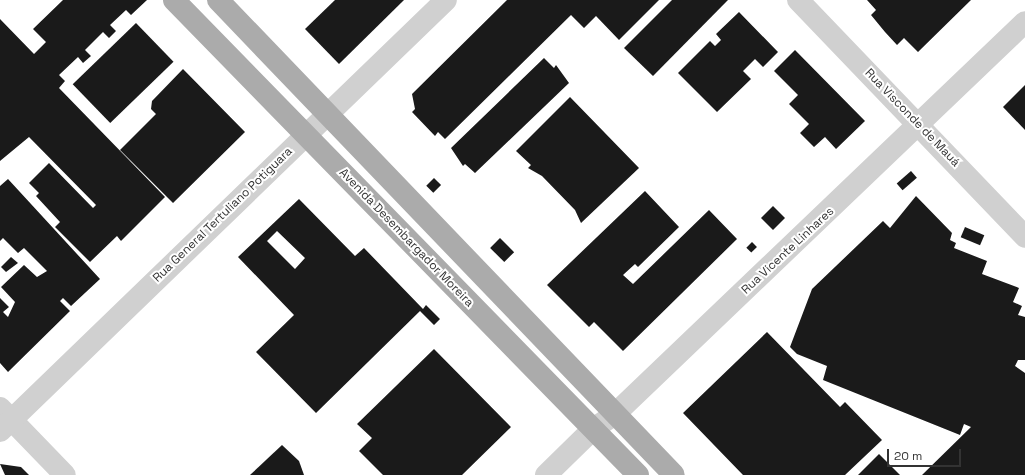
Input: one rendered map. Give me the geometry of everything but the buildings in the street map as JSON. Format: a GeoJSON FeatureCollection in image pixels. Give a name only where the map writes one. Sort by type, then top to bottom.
{"type":"FeatureCollection","features":[{"type":"Feature","properties":{"kind":"main road","name":"Avenida Desembargador Moreira"},"geometry":{"type":"LineString","coordinates":[[174,0],[638,475]]}},
{"type":"Feature","properties":{"kind":"main road"},"geometry":{"type":"LineString","coordinates":[[218,0],[674,475]]}},
{"type":"Feature","properties":{"kind":"street","name":"Rua General Tertuliano Potiguara"},"geometry":{"type":"LineString","coordinates":[[4,420],[446,0]]}},
{"type":"Feature","properties":{"kind":"street","name":"Rua Visconde de Mauá"},"geometry":{"type":"LineString","coordinates":[[798,0],[1025,237]]}},
{"type":"Feature","properties":{"kind":"street","name":"Rua Vicente Linhares"},"geometry":{"type":"LineString","coordinates":[[546,475],[593,429],[615,414],[920,126],[1025,22]]}},
{"type":"Feature","properties":{"kind":"street"},"geometry":{"type":"LineString","coordinates":[[4,420],[65,475]]}}]}
